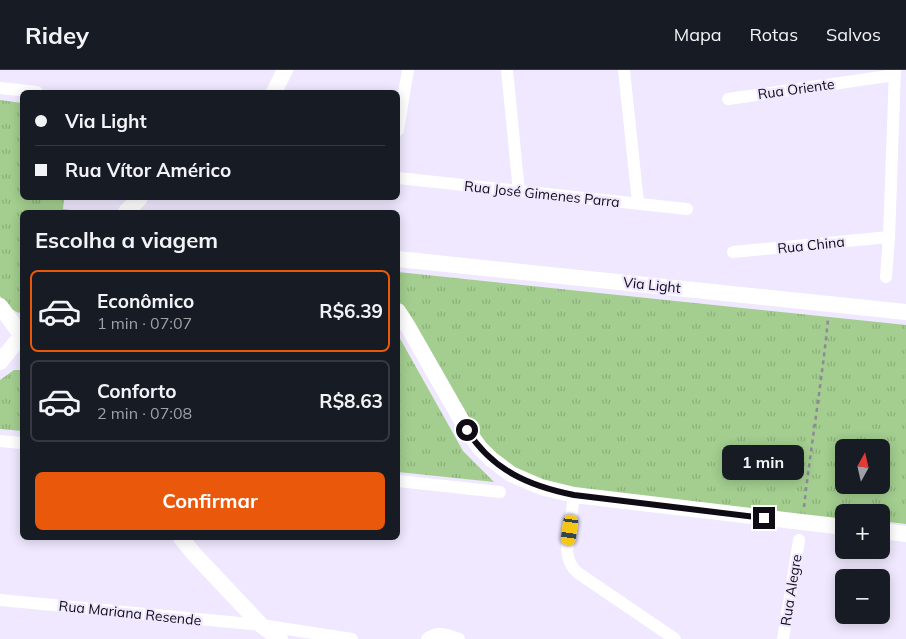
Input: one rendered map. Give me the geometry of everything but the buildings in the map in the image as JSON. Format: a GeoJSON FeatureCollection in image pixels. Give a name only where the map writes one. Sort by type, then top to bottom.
{"type":"FeatureCollection","features":[{"type":"Feature","properties":{"kind":"street"},"geometry":{"type":"LineString","coordinates":[[275,90],[285,70]]}},
{"type":"Feature","properties":{"kind":"street"},"geometry":{"type":"LineString","coordinates":[[400,118],[408,70]]}},
{"type":"Feature","properties":{"kind":"street"},"geometry":{"type":"LineString","coordinates":[[507,70],[519,192]]}},
{"type":"Feature","properties":{"kind":"street"},"geometry":{"type":"LineString","coordinates":[[624,70],[638,203]]}},
{"type":"Feature","properties":{"kind":"street"},"geometry":{"type":"LineString","coordinates":[[886,277],[895,72]]}},
{"type":"Feature","properties":{"kind":"street","name":"Rua Oriente"},"geometry":{"type":"LineString","coordinates":[[728,99],[895,72]]}},
{"type":"Feature","properties":{"kind":"street"},"geometry":{"type":"LineString","coordinates":[[0,88],[20,90]]}},
{"type":"Feature","properties":{"kind":"street","name":"Rua José Gimenes Parra"},"geometry":{"type":"LineString","coordinates":[[400,178],[687,209]]}},
{"type":"Feature","properties":{"kind":"street"},"geometry":{"type":"LineString","coordinates":[[128,210],[138,200]]}},
{"type":"Feature","properties":{"kind":"street","name":"Rua China"},"geometry":{"type":"LineString","coordinates":[[733,252],[889,237]]}},
{"type":"Feature","properties":{"kind":"street","name":"Via Light"},"geometry":{"type":"LineString","coordinates":[[400,259],[906,312]]}},
{"type":"Feature","properties":{"kind":"street"},"geometry":{"type":"LineString","coordinates":[[0,306],[20,332]]}},
{"type":"Feature","properties":{"kind":"street"},"geometry":{"type":"LineString","coordinates":[[400,314],[467,430],[491,459],[511,474],[541,486],[574,495],[835,526]]}},
{"type":"Feature","properties":{"kind":"street"},"geometry":{"type":"LineString","coordinates":[[0,362],[20,337]]}},
{"type":"Feature","properties":{"kind":"street"},"geometry":{"type":"LineString","coordinates":[[0,441],[20,443]]}},
{"type":"Feature","properties":{"kind":"street"},"geometry":{"type":"LineString","coordinates":[[400,481],[500,492]]}},
{"type":"Feature","properties":{"kind":"street"},"geometry":{"type":"LineString","coordinates":[[574,495],[567,551],[568,560],[572,567],[675,639]]}},
{"type":"Feature","properties":{"kind":"street"},"geometry":{"type":"LineString","coordinates":[[890,532],[906,534]]}},
{"type":"Feature","properties":{"kind":"street"},"geometry":{"type":"LineString","coordinates":[[183,540],[260,625],[280,639]]}},
{"type":"Feature","properties":{"kind":"street","name":"Rua Alegre"},"geometry":{"type":"LineString","coordinates":[[783,639],[799,540]]}},
{"type":"Feature","properties":{"kind":"street","name":"Rua Mariana Resende"},"geometry":{"type":"LineString","coordinates":[[0,600],[260,625],[352,639]]}},
{"type":"Feature","properties":{"kind":"street"},"geometry":{"type":"LineString","coordinates":[[427,639],[431,635],[438,633],[459,639]]}},
{"type":"Feature","properties":{"kind":"path"},"geometry":{"type":"LineString","coordinates":[[802,522],[810,448],[820,394],[830,304]]}},
{"type":"Feature","properties":{"kind":"green space"},"geometry":{"type":"Polygon","coordinates":[[[0,100],[20,103],[20,200],[64,200],[63,209],[71,210],[20,210],[20,312],[9,308],[0,296],[0,100]]]}},
{"type":"Feature","properties":{"kind":"green space"},"geometry":{"type":"Polygon","coordinates":[[[400,272],[906,325],[906,524],[890,522],[890,504],[835,504],[835,523],[541,486],[480,445],[400,307],[400,272]]]}},
{"type":"Feature","properties":{"kind":"green space"},"geometry":{"type":"Polygon","coordinates":[[[400,339],[463,451],[494,482],[400,472],[400,339]]]}},
{"type":"Feature","properties":{"kind":"green space"},"geometry":{"type":"Polygon","coordinates":[[[14,370],[20,370],[20,431],[0,429],[0,380],[14,370]]]}},
{"type":"Feature","properties":{"kind":"route"},"geometry":{"type":"LineString","coordinates":[[467,430],[480,448],[511,474],[551,490],[574,495],[764,518]]}}]}
